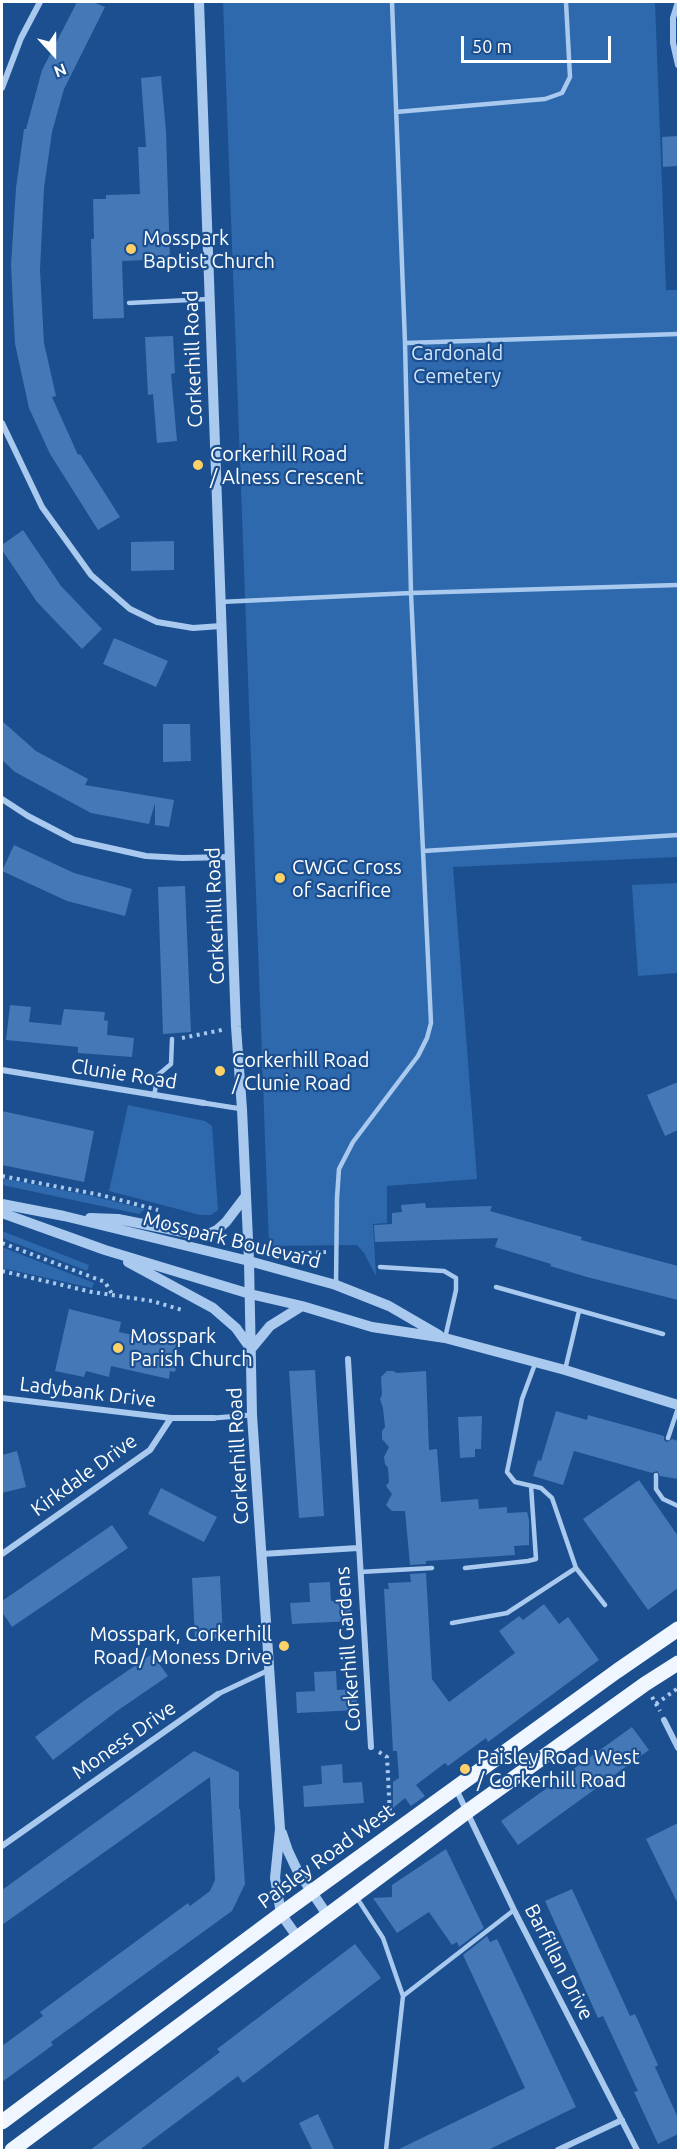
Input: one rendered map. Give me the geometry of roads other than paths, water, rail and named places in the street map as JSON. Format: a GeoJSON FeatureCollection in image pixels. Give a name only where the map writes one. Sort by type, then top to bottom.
{"type":"FeatureCollection","features":[{"type":"Feature","properties":{"kind":"main road","name":"Paisley Road West"},"geometry":{"type":"LineString","coordinates":[[2,2122],[281,1914],[678,1629]]}},
{"type":"Feature","properties":{"kind":"main road"},"geometry":{"type":"LineString","coordinates":[[630,1662],[645,1684]]}},
{"type":"Feature","properties":{"kind":"main road"},"geometry":{"type":"LineString","coordinates":[[12,2151],[468,1811],[645,1684],[678,1664]]}},
{"type":"Feature","properties":{"kind":"street"},"geometry":{"type":"LineString","coordinates":[[2,88],[21,38],[40,2]]}},
{"type":"Feature","properties":{"kind":"street","name":"Corkerhill Road"},"geometry":{"type":"LineString","coordinates":[[199,2],[236,1027],[249,1261],[252,1415],[280,1829],[274,1878],[281,1914],[298,1938]]}},
{"type":"Feature","properties":{"kind":"street"},"geometry":{"type":"LineString","coordinates":[[678,2],[673,18],[673,43],[678,65]]}},
{"type":"Feature","properties":{"kind":"street"},"geometry":{"type":"LineString","coordinates":[[2,423],[5,440],[42,507],[91,575],[130,609],[157,622],[193,628],[221,626]]}},
{"type":"Feature","properties":{"kind":"street"},"geometry":{"type":"LineString","coordinates":[[2,799],[28,816],[74,840],[146,856],[231,857]]}},
{"type":"Feature","properties":{"kind":"street","name":"Clunie Road"},"geometry":{"type":"LineString","coordinates":[[2,1070],[154,1096],[242,1108]]}},
{"type":"Feature","properties":{"kind":"street"},"geometry":{"type":"LineString","coordinates":[[64,1216],[118,1219],[188,1233],[208,1234],[226,1222],[245,1197]]}},
{"type":"Feature","properties":{"kind":"street","name":"Mosspark Boulevard"},"geometry":{"type":"LineString","coordinates":[[2,1204],[64,1216],[249,1261],[336,1285],[389,1306],[445,1338]]}},
{"type":"Feature","properties":{"kind":"street","name":"Mosspark Boulevard"},"geometry":{"type":"LineString","coordinates":[[2,1213],[105,1250],[250,1294],[303,1306],[372,1327],[445,1338],[565,1370],[678,1406]]}},
{"type":"Feature","properties":{"kind":"street"},"geometry":{"type":"LineString","coordinates":[[105,1250],[213,1308],[236,1328],[251,1349],[270,1326],[303,1306]]}},
{"type":"Feature","properties":{"kind":"street","name":"Corkerhill Gardens"},"geometry":{"type":"LineString","coordinates":[[348,1359],[371,1747]]}},
{"type":"Feature","properties":{"kind":"street","name":"Ladybank Drive"},"geometry":{"type":"LineString","coordinates":[[2,1398],[171,1418]]}},
{"type":"Feature","properties":{"kind":"street"},"geometry":{"type":"LineString","coordinates":[[171,1418],[252,1415]]}},
{"type":"Feature","properties":{"kind":"street","name":"Kirkdale Drive"},"geometry":{"type":"LineString","coordinates":[[2,1554],[150,1450],[171,1418]]}},
{"type":"Feature","properties":{"kind":"street","name":"Corkerhill Gardens"},"geometry":{"type":"LineString","coordinates":[[262,1554],[358,1548]]}},
{"type":"Feature","properties":{"kind":"street","name":"Moness Drive"},"geometry":{"type":"LineString","coordinates":[[2,1846],[218,1694],[270,1669]]}},
{"type":"Feature","properties":{"kind":"street"},"geometry":{"type":"LineString","coordinates":[[664,1720],[678,1748]]}},
{"type":"Feature","properties":{"kind":"street","name":"Barfillan Drive"},"geometry":{"type":"LineString","coordinates":[[455,1788],[514,1910],[637,2151]]}},
{"type":"Feature","properties":{"kind":"street","name":"Corkerhill Road"},"geometry":{"type":"LineString","coordinates":[[280,1829],[288,1851],[328,1916]]}},
{"type":"Feature","properties":{"kind":"street"},"geometry":{"type":"LineString","coordinates":[[558,2151],[622,2120]]}},
{"type":"Feature","properties":{"kind":"lane"},"geometry":{"type":"LineString","coordinates":[[336,1285],[337,1182],[344,1158],[353,1142],[418,1056],[431,1023],[411,593],[405,343],[392,2]]}},
{"type":"Feature","properties":{"kind":"lane"},"geometry":{"type":"LineString","coordinates":[[396,112],[545,99],[562,93],[570,77],[566,2]]}},
{"type":"Feature","properties":{"kind":"lane"},"geometry":{"type":"LineString","coordinates":[[129,303],[209,299]]}},
{"type":"Feature","properties":{"kind":"lane"},"geometry":{"type":"LineString","coordinates":[[405,343],[678,334]]}},
{"type":"Feature","properties":{"kind":"lane"},"geometry":{"type":"LineString","coordinates":[[220,602],[411,593],[678,585]]}},
{"type":"Feature","properties":{"kind":"lane"},"geometry":{"type":"LineString","coordinates":[[423,851],[678,835]]}},
{"type":"Feature","properties":{"kind":"lane"},"geometry":{"type":"LineString","coordinates":[[154,1096],[158,1075],[171,1064],[172,1039]]}},
{"type":"Feature","properties":{"kind":"lane"},"geometry":{"type":"LineString","coordinates":[[380,1267],[444,1271],[456,1278],[456,1290],[445,1338]]}},
{"type":"Feature","properties":{"kind":"lane"},"geometry":{"type":"LineString","coordinates":[[496,1287],[663,1334]]}},
{"type":"Feature","properties":{"kind":"lane"},"geometry":{"type":"LineString","coordinates":[[565,1370],[579,1311]]}},
{"type":"Feature","properties":{"kind":"lane"},"geometry":{"type":"LineString","coordinates":[[536,1364],[522,1399],[507,1472],[514,1482],[541,1488],[552,1497],[576,1568],[605,1605]]}},
{"type":"Feature","properties":{"kind":"lane"},"geometry":{"type":"LineString","coordinates":[[668,1438],[678,1406]]}},
{"type":"Feature","properties":{"kind":"lane"},"geometry":{"type":"LineString","coordinates":[[656,1475],[656,1489],[663,1499],[678,1506]]}},
{"type":"Feature","properties":{"kind":"lane"},"geometry":{"type":"LineString","coordinates":[[465,1568],[536,1559],[531,1486]]}},
{"type":"Feature","properties":{"kind":"lane"},"geometry":{"type":"LineString","coordinates":[[360,1572],[432,1568]]}},
{"type":"Feature","properties":{"kind":"lane"},"geometry":{"type":"LineString","coordinates":[[452,1623],[507,1613],[576,1568]]}},
{"type":"Feature","properties":{"kind":"lane"},"geometry":{"type":"LineString","coordinates":[[356,1896],[383,1938],[403,1996],[386,2151]]}},
{"type":"Feature","properties":{"kind":"lane"},"geometry":{"type":"LineString","coordinates":[[403,1996],[514,1910]]}},
{"type":"Feature","properties":{"kind":"place","name":"Mosspark Baptist Church"},"geometry":{"type":"Point","coordinates":[131,249]}},
{"type":"Feature","properties":{"kind":"place","name":"Corkerhill Road / Alness Crescent"},"geometry":{"type":"Point","coordinates":[198,465]}},
{"type":"Feature","properties":{"kind":"place","name":"CWGC Cross of Sacrifice"},"geometry":{"type":"Point","coordinates":[280,878]}},
{"type":"Feature","properties":{"kind":"place","name":"Corkerhill Road / Clunie Road"},"geometry":{"type":"Point","coordinates":[220,1071]}},
{"type":"Feature","properties":{"kind":"place","name":"Mosspark Parish Church"},"geometry":{"type":"Point","coordinates":[118,1348]}},
{"type":"Feature","properties":{"kind":"place","name":"Mosspark, Corkerhill Road/ Moness Drive"},"geometry":{"type":"Point","coordinates":[284,1646]}},
{"type":"Feature","properties":{"kind":"place","name":"Paisley Road West / Corkerhill Road"},"geometry":{"type":"Point","coordinates":[465,1769]}},
{"type":"Feature","properties":{"kind":"park label","name":"Cardonald Cemetery"},"geometry":{"type":"Point","coordinates":[457,364]}}]}
